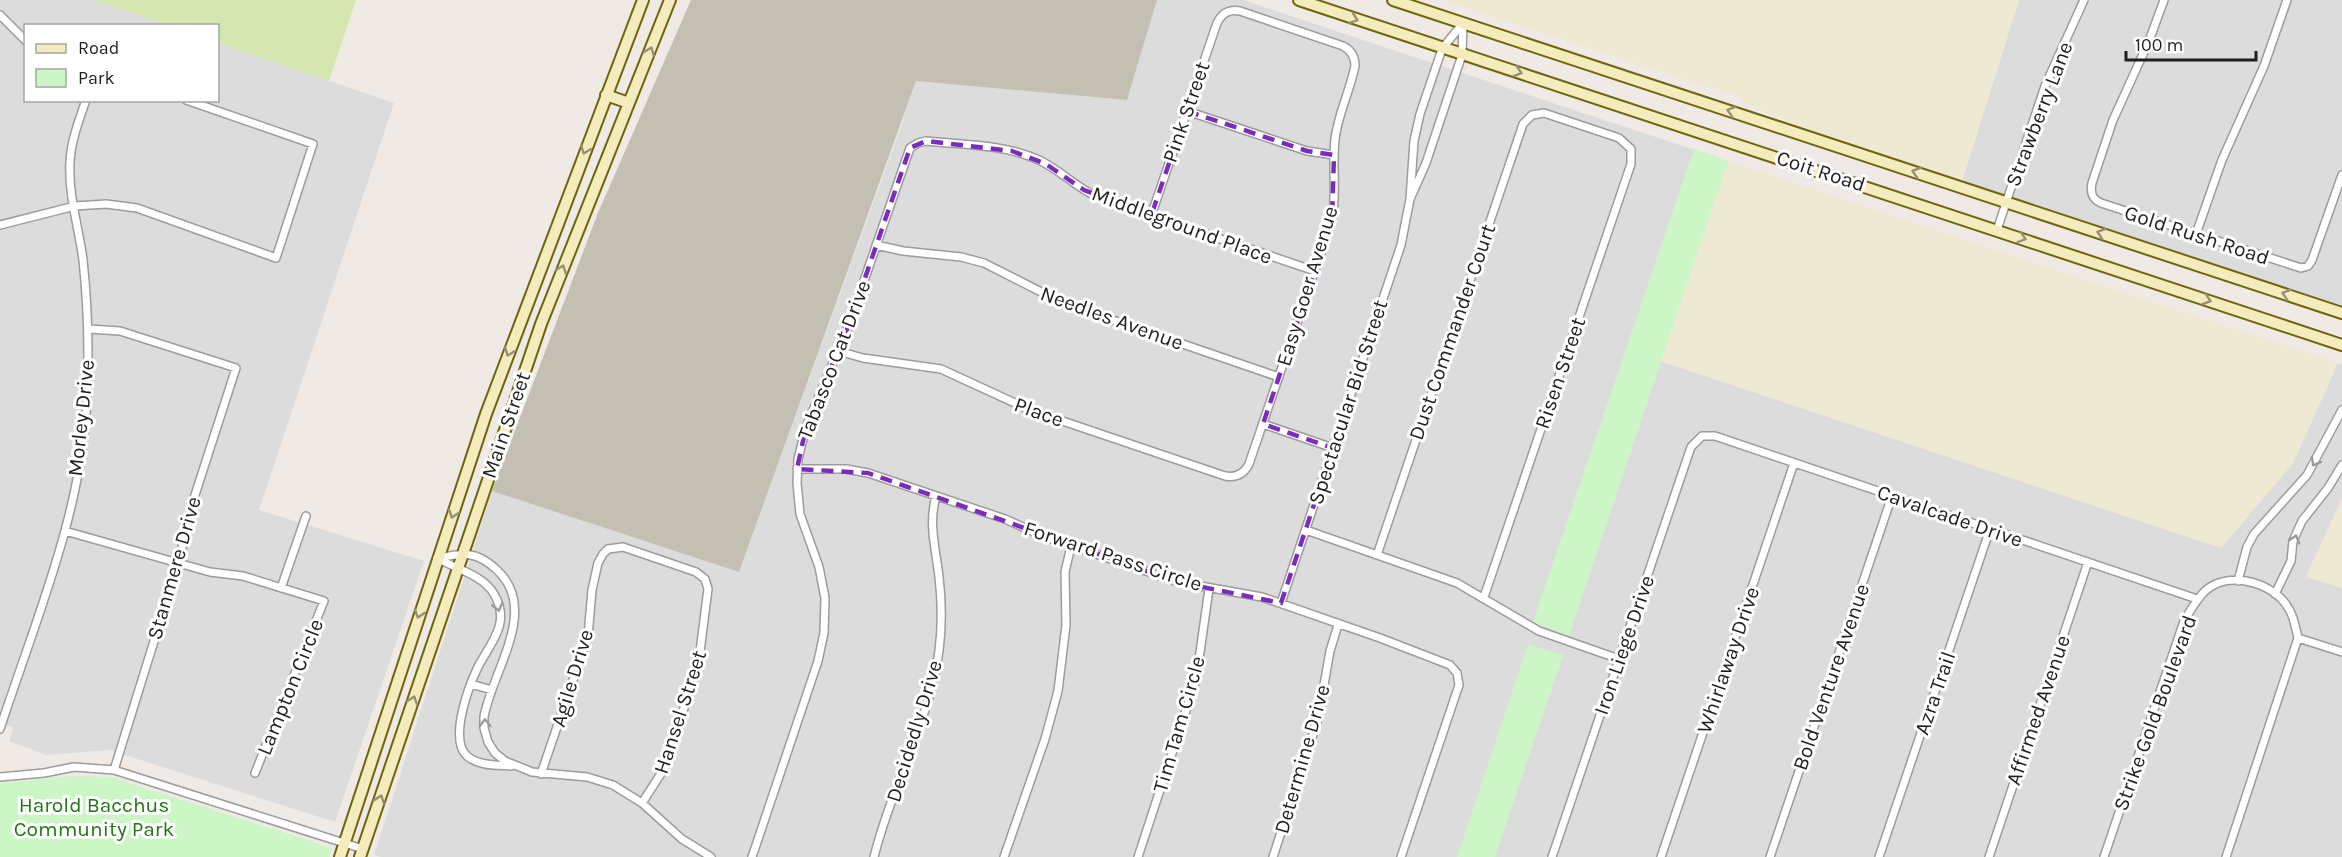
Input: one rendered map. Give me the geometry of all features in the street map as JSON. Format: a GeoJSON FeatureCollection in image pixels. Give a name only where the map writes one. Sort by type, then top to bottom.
{"type":"FeatureCollection","features":[{"type":"Feature","properties":{"kind":"main road","name":"Main Street"},"geometry":{"type":"LineString","coordinates":[[340,857],[437,558],[522,317],[644,0]]}},
{"type":"Feature","properties":{"kind":"main road","name":"Main Street"},"geometry":{"type":"LineString","coordinates":[[361,853],[541,324],[670,0]]}},
{"type":"Feature","properties":{"kind":"main road","name":"Coit Road"},"geometry":{"type":"LineString","coordinates":[[1299,0],[2342,345]]}},
{"type":"Feature","properties":{"kind":"main road","name":"Coit Road"},"geometry":{"type":"LineString","coordinates":[[1392,0],[2342,313]]}},
{"type":"Feature","properties":{"kind":"main road"},"geometry":{"type":"LineString","coordinates":[[606,95],[630,102]]}},
{"type":"Feature","properties":{"kind":"main road"},"geometry":{"type":"LineString","coordinates":[[522,317],[541,324]]}},
{"type":"Feature","properties":{"kind":"street","name":"Strawberry Lane"},"geometry":{"type":"LineString","coordinates":[[1997,230],[2045,86],[2084,0]]}},
{"type":"Feature","properties":{"kind":"street","name":"Gold Rush Road"},"geometry":{"type":"LineString","coordinates":[[2164,0],[2149,41],[2109,132],[2092,183],[2092,195],[2102,203],[2295,267],[2305,267],[2312,260],[2342,175]]}},
{"type":"Feature","properties":{"kind":"street"},"geometry":{"type":"LineString","coordinates":[[2196,234],[2222,160],[2264,66],[2287,0]]}},
{"type":"Feature","properties":{"kind":"street","name":"Pink Street"},"geometry":{"type":"LineString","coordinates":[[1151,216],[1217,23],[1227,12],[1240,11],[1343,46],[1353,56]]}},
{"type":"Feature","properties":{"kind":"street"},"geometry":{"type":"LineString","coordinates":[[0,15],[24,39]]}},
{"type":"Feature","properties":{"kind":"street","name":"Spectacular Bid Street"},"geometry":{"type":"LineString","coordinates":[[1281,603],[1401,245],[1410,199],[1416,128],[1442,48],[1463,23]]}},
{"type":"Feature","properties":{"kind":"street","name":"Spectacular Bid Street"},"geometry":{"type":"LineString","coordinates":[[1410,199],[1426,163],[1462,55],[1463,23]]}},
{"type":"Feature","properties":{"kind":"street","name":"Easy Goer Avenue"},"geometry":{"type":"LineString","coordinates":[[1239,475],[1249,465],[1334,208],[1334,155],[1338,121],[1355,66],[1353,56]]}},
{"type":"Feature","properties":{"kind":"street","name":"Morley Drive"},"geometry":{"type":"LineString","coordinates":[[0,729],[65,531],[81,449],[87,399],[89,329],[83,260],[70,179],[70,160],[73,140],[85,102]]}},
{"type":"Feature","properties":{"kind":"street"},"geometry":{"type":"LineString","coordinates":[[0,225],[75,206],[106,204],[137,208],[276,258],[313,144],[192,102]]}},
{"type":"Feature","properties":{"kind":"street"},"geometry":{"type":"LineString","coordinates":[[1187,111],[1307,151],[1334,155]]}},
{"type":"Feature","properties":{"kind":"street","name":"Dust Commander Court"},"geometry":{"type":"LineString","coordinates":[[1377,555],[1526,120],[1534,114],[1546,114],[1619,138],[1630,149]]}},
{"type":"Feature","properties":{"kind":"street","name":"Middleground Place"},"geometry":{"type":"LineString","coordinates":[[915,144],[926,141],[1024,154],[1051,167],[1092,195],[1315,271]]}},
{"type":"Feature","properties":{"kind":"street","name":"Tabasco Cat Drive"},"geometry":{"type":"LineString","coordinates":[[752,857],[818,661],[824,633],[826,609],[823,584],[800,514],[797,469],[806,427],[838,351],[907,154],[915,144]]}},
{"type":"Feature","properties":{"kind":"street","name":"Risen Street"},"geometry":{"type":"LineString","coordinates":[[1484,597],[1631,164],[1630,149]]}},
{"type":"Feature","properties":{"kind":"street","name":"Needles Avenue"},"geometry":{"type":"LineString","coordinates":[[876,245],[903,251],[962,257],[984,263],[1063,303],[1279,377]]}},
{"type":"Feature","properties":{"kind":"street","name":"Stanmere Drive"},"geometry":{"type":"LineString","coordinates":[[89,329],[120,331],[236,368],[195,495],[178,564],[114,770]]}},
{"type":"Feature","properties":{"kind":"street","name":"Place"},"geometry":{"type":"LineString","coordinates":[[838,351],[863,358],[941,369],[1030,410],[1225,476],[1239,475]]}},
{"type":"Feature","properties":{"kind":"street"},"geometry":{"type":"LineString","coordinates":[[2238,581],[2247,547],[2254,534],[2307,475],[2342,410]]}},
{"type":"Feature","properties":{"kind":"street"},"geometry":{"type":"LineString","coordinates":[[1263,424],[1333,448]]}},
{"type":"Feature","properties":{"kind":"street","name":"Cavalcade Drive"},"geometry":{"type":"LineString","coordinates":[[1702,436],[1713,435],[2197,599]]}},
{"type":"Feature","properties":{"kind":"street","name":"Iron Liege Drive"},"geometry":{"type":"LineString","coordinates":[[1552,857],[1690,447],[1702,436]]}},
{"type":"Feature","properties":{"kind":"street","name":"Whirlaway Drive"},"geometry":{"type":"LineString","coordinates":[[1661,857],[1794,463]]}},
{"type":"Feature","properties":{"kind":"street"},"geometry":{"type":"LineString","coordinates":[[2226,857],[2298,638],[2291,613],[2275,594],[2291,561],[2293,541],[2302,521],[2328,488],[2342,465]]}},
{"type":"Feature","properties":{"kind":"street","name":"Forward Pass Circle"},"geometry":{"type":"LineString","coordinates":[[797,469],[862,471],[1005,519],[1043,536],[1178,582],[1209,589],[1247,593],[1281,603],[1446,663],[1457,672],[1458,688],[1401,857]]}},
{"type":"Feature","properties":{"kind":"street","name":"Decidedly Drive"},"geometry":{"type":"LineString","coordinates":[[874,857],[926,706],[937,665],[942,609],[932,531],[936,496]]}},
{"type":"Feature","properties":{"kind":"street","name":"Bold Venture Avenue"},"geometry":{"type":"LineString","coordinates":[[1770,857],[1892,496]]}},
{"type":"Feature","properties":{"kind":"street"},"geometry":{"type":"LineString","coordinates":[[65,531],[210,573],[243,576],[281,588],[306,516]]}},
{"type":"Feature","properties":{"kind":"street","name":"Azra Trail"},"geometry":{"type":"LineString","coordinates":[[1880,857],[1990,529]]}},
{"type":"Feature","properties":{"kind":"street"},"geometry":{"type":"LineString","coordinates":[[1306,530],[1457,583],[1539,631],[1619,658]]}},
{"type":"Feature","properties":{"kind":"street","name":"Agile Drive"},"geometry":{"type":"LineString","coordinates":[[542,774],[588,636],[593,584],[598,563],[603,554],[608,549],[619,546],[696,572],[706,581]]}},
{"type":"Feature","properties":{"kind":"street"},"geometry":{"type":"LineString","coordinates":[[1004,857],[1046,739],[1058,691],[1064,647],[1065,572],[1071,546]]}},
{"type":"Feature","properties":{"kind":"street"},"geometry":{"type":"LineString","coordinates":[[437,558],[464,553],[486,561],[507,582],[515,600],[515,622],[484,717],[485,734],[495,753],[516,767]]}},
{"type":"Feature","properties":{"kind":"street"},"geometry":{"type":"LineString","coordinates":[[437,558],[485,583],[496,597],[500,612],[497,637],[479,664],[464,703],[459,733],[462,750],[470,758],[487,764],[516,767],[542,774],[578,776],[599,780],[621,789],[642,803],[673,832],[711,857]]}},
{"type":"Feature","properties":{"kind":"street","name":"Affirmed Avenue"},"geometry":{"type":"LineString","coordinates":[[1989,857],[2088,562]]}},
{"type":"Feature","properties":{"kind":"street","name":"Strike Gold Boulevard"},"geometry":{"type":"LineString","coordinates":[[2104,857],[2184,621],[2197,599],[2215,584],[2226,580],[2258,585],[2275,594]]}},
{"type":"Feature","properties":{"kind":"street","name":"Hansel Street"},"geometry":{"type":"LineString","coordinates":[[642,803],[662,772],[698,668],[708,591],[706,581]]}},
{"type":"Feature","properties":{"kind":"street","name":"Lampton Circle"},"geometry":{"type":"LineString","coordinates":[[255,773],[324,602],[281,588]]}},
{"type":"Feature","properties":{"kind":"street","name":"Tim Tam Circle"},"geometry":{"type":"LineString","coordinates":[[1137,857],[1196,680],[1209,589]]}},
{"type":"Feature","properties":{"kind":"street","name":"Determine Drive"},"geometry":{"type":"LineString","coordinates":[[1273,857],[1318,719],[1330,651],[1338,625]]}},
{"type":"Feature","properties":{"kind":"street"},"geometry":{"type":"LineString","coordinates":[[2298,638],[2342,652]]}},
{"type":"Feature","properties":{"kind":"street"},"geometry":{"type":"LineString","coordinates":[[471,684],[492,690]]}},
{"type":"Feature","properties":{"kind":"street"},"geometry":{"type":"LineString","coordinates":[[0,777],[44,773],[74,767],[114,770],[345,843],[361,853]]}},
{"type":"Feature","properties":{"kind":"highlighted area"},"geometry":{"type":"Polygon","coordinates":[[[1187,111],[1307,151],[1334,155],[1332,220],[1263,424],[1333,448],[1281,603],[1178,582],[868,473],[797,469],[806,427],[848,327],[910,148],[926,141],[1012,151],[1046,164],[1084,190],[1151,216],[1187,111]]]}},
{"type":"Feature","properties":{"kind":"shaded area"},"geometry":{"type":"Polygon","coordinates":[[[0,0],[94,0],[165,24],[24,24],[24,102],[219,102],[219,43],[394,103],[259,510],[424,561],[335,822],[109,750],[46,755],[9,741],[14,727],[0,723],[0,0]]]}},
{"type":"Feature","properties":{"kind":"shaded area"},"geometry":{"type":"Polygon","coordinates":[[[691,0],[1157,0],[1127,100],[916,81],[739,572],[492,491],[598,213],[691,0]]]}},
{"type":"Feature","properties":{"kind":"shaded area"},"geometry":{"type":"Polygon","coordinates":[[[1157,0],[1243,0],[1728,161],[1661,361],[2221,548],[2293,463],[2338,363],[2342,364],[2342,499],[2306,576],[2342,588],[2342,857],[381,857],[374,855],[492,491],[739,572],[916,81],[1127,100],[1157,0]]]}},
{"type":"Feature","properties":{"kind":"shaded area"},"geometry":{"type":"Polygon","coordinates":[[[1440,0],[2019,0],[1959,191],[1742,103],[1743,98],[1440,0]]]}},
{"type":"Feature","properties":{"kind":"shaded area"},"geometry":{"type":"Polygon","coordinates":[[[2019,0],[2342,0],[2342,311],[1959,191],[2019,0]]]}},
{"type":"Feature","properties":{"kind":"shaded area"},"geometry":{"type":"Polygon","coordinates":[[[1728,161],[2338,363],[2293,463],[2221,548],[1661,361],[1728,161]]]}},
{"type":"Feature","properties":{"kind":"shaded area"},"geometry":{"type":"Polygon","coordinates":[[[2342,499],[2342,588],[2306,577],[2342,499]]]}},
{"type":"Feature","properties":{"kind":"green space"},"geometry":{"type":"Polygon","coordinates":[[[94,0],[356,0],[329,81],[219,43],[219,24],[165,24],[94,0]]]}},
{"type":"Feature","properties":{"kind":"green space"},"geometry":{"type":"Polygon","coordinates":[[[1694,149],[1728,161],[1569,636],[1533,622],[1694,149]]]}},
{"type":"Feature","properties":{"kind":"green space"},"geometry":{"type":"Polygon","coordinates":[[[1528,644],[1563,655],[1495,857],[1457,857],[1528,644]]]}},
{"type":"Feature","properties":{"kind":"green space","name":"Harold Bacchus Community Park"},"geometry":{"type":"Polygon","coordinates":[[[73,776],[111,777],[332,848],[329,857],[0,857],[0,783],[73,776]]]}}]}
